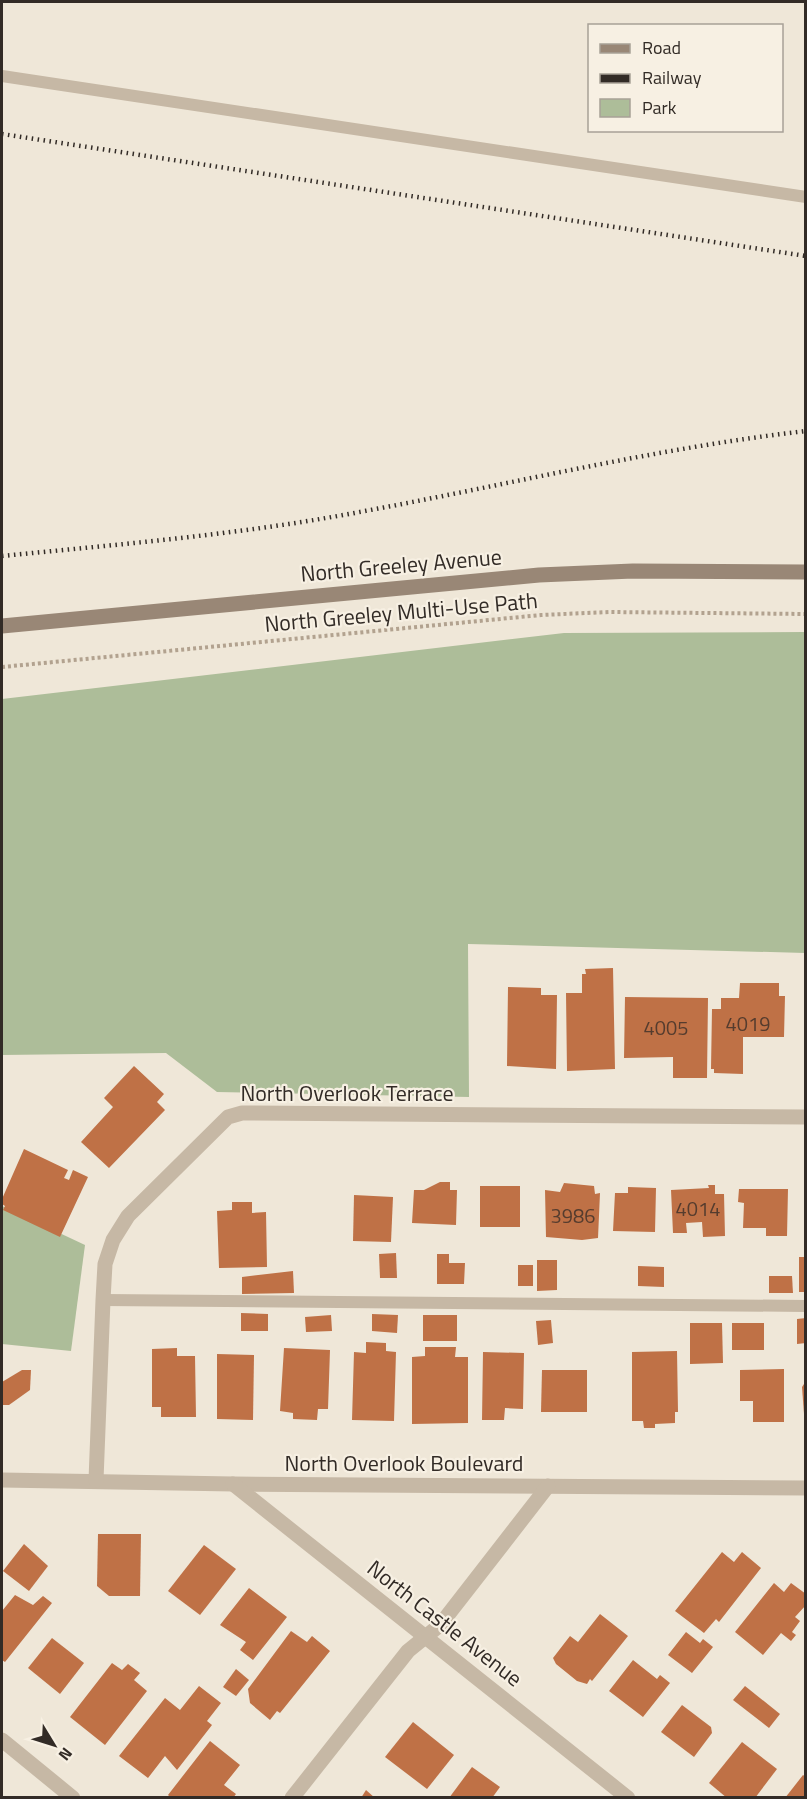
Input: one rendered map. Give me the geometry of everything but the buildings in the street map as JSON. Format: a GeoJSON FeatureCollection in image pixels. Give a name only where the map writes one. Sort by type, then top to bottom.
{"type":"FeatureCollection","features":[{"type":"Feature","properties":{"kind":"main road","name":"North Greeley Avenue"},"geometry":{"type":"LineString","coordinates":[[2,626],[539,575],[633,571],[806,572]]}},
{"type":"Feature","properties":{"kind":"street","name":"North Overlook Terrace"},"geometry":{"type":"LineString","coordinates":[[96,1480],[105,1264],[113,1240],[128,1216],[215,1127],[228,1118],[242,1113],[806,1117]]}},
{"type":"Feature","properties":{"kind":"street","name":"North Overlook Boulevard"},"geometry":{"type":"LineString","coordinates":[[2,1480],[806,1488]]}},
{"type":"Feature","properties":{"kind":"street","name":"North Castle Avenue"},"geometry":{"type":"LineString","coordinates":[[233,1484],[628,1797]]}},
{"type":"Feature","properties":{"kind":"street"},"geometry":{"type":"LineString","coordinates":[[292,1797],[408,1651],[440,1625],[548,1486]]}},
{"type":"Feature","properties":{"kind":"street"},"geometry":{"type":"LineString","coordinates":[[2,1740],[73,1797]]}},
{"type":"Feature","properties":{"kind":"lane"},"geometry":{"type":"LineString","coordinates":[[2,76],[806,197]]}},
{"type":"Feature","properties":{"kind":"lane"},"geometry":{"type":"LineString","coordinates":[[103,1300],[806,1306]]}},
{"type":"Feature","properties":{"kind":"path","name":"North Greeley Multi-Use Path"},"geometry":{"type":"LineString","coordinates":[[2,667],[541,615],[609,612],[806,614]]}},
{"type":"Feature","properties":{"kind":"green space"},"geometry":{"type":"Polygon","coordinates":[[[805,632],[805,953],[468,944],[469,1097],[217,1092],[166,1053],[2,1055],[2,699],[564,633],[805,632]]]}},
{"type":"Feature","properties":{"kind":"green space"},"geometry":{"type":"Polygon","coordinates":[[[2,1206],[85,1245],[71,1351],[2,1344],[2,1206]]]}},
{"type":"Feature","properties":{"kind":"railway"},"geometry":{"type":"LineString","coordinates":[[2,134],[806,256]]}},
{"type":"Feature","properties":{"kind":"railway"},"geometry":{"type":"LineString","coordinates":[[2,556],[184,538],[275,526],[420,501],[695,447],[806,431]]}}]}
